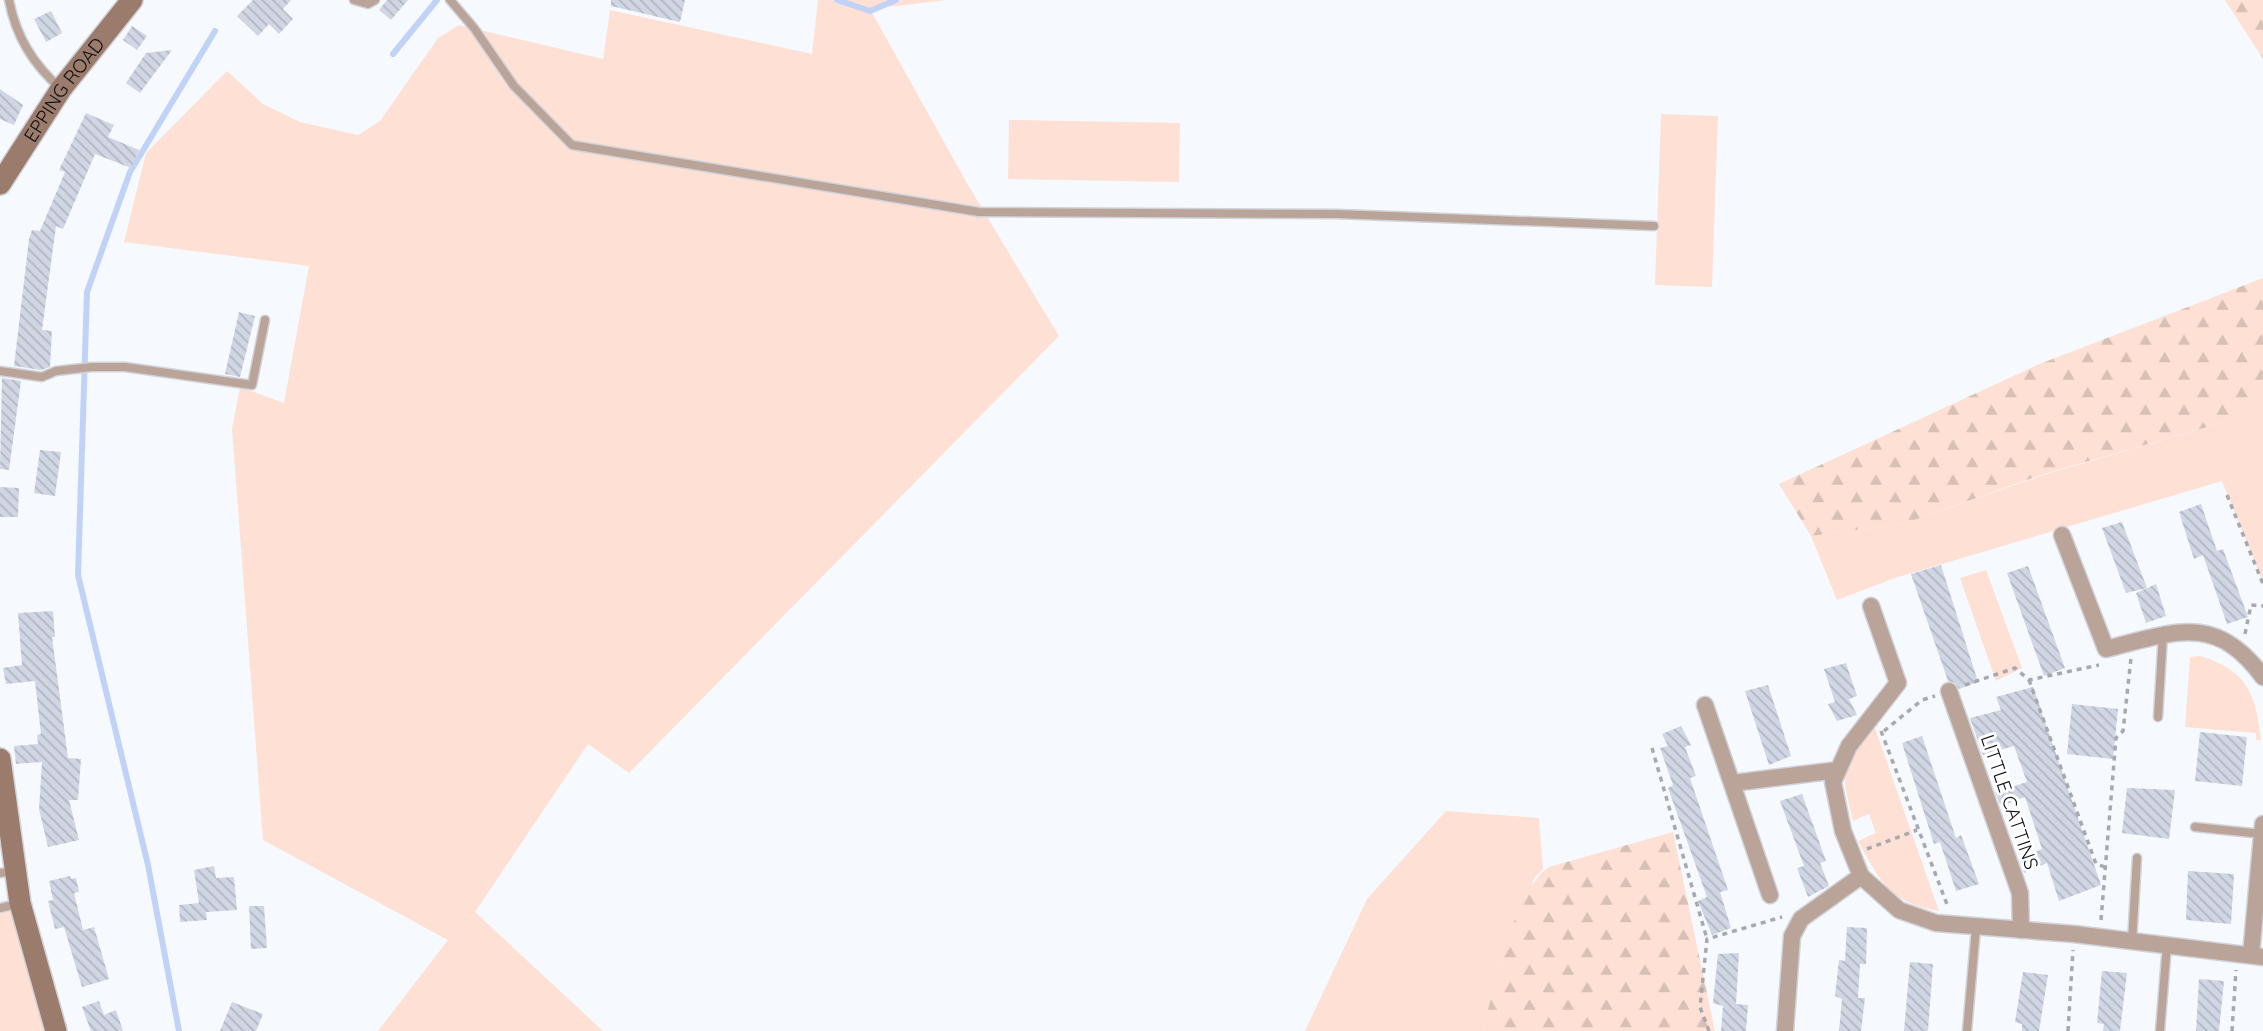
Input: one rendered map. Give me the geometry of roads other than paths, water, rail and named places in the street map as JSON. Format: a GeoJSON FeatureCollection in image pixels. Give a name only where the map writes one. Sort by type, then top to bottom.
{"type":"FeatureCollection","features":[{"type":"Feature","properties":{"kind":"main road","name":"EPPING ROAD"},"geometry":{"type":"LineString","coordinates":[[0,184],[61,89],[132,0]]}},
{"type":"Feature","properties":{"kind":"main road"},"geometry":{"type":"LineString","coordinates":[[0,759],[10,906],[56,1031]]}},
{"type":"Feature","properties":{"kind":"street"},"geometry":{"type":"LineString","coordinates":[[2062,535],[2106,649],[2186,630],[2222,638],[2261,670]]}},
{"type":"Feature","properties":{"kind":"street"},"geometry":{"type":"LineString","coordinates":[[1871,606],[1898,683],[1849,746],[1833,782],[1851,855],[1861,876],[1899,910],[1936,923],[2074,934],[2250,955],[2262,829]]}},
{"type":"Feature","properties":{"kind":"street","name":"LITTLE CATTINS"},"geometry":{"type":"LineString","coordinates":[[1949,691],[2020,893],[2021,930]]}},
{"type":"Feature","properties":{"kind":"street"},"geometry":{"type":"LineString","coordinates":[[1705,705],[1770,895]]}},
{"type":"Feature","properties":{"kind":"street"},"geometry":{"type":"LineString","coordinates":[[1733,783],[1838,769]]}},
{"type":"Feature","properties":{"kind":"street"},"geometry":{"type":"LineString","coordinates":[[1785,1031],[1792,936],[1801,919],[1861,876]]}},
{"type":"Feature","properties":{"kind":"lane"},"geometry":{"type":"LineString","coordinates":[[9,0],[12,18],[29,55],[61,89]]}},
{"type":"Feature","properties":{"kind":"lane"},"geometry":{"type":"LineString","coordinates":[[354,0],[368,4],[375,0]]}},
{"type":"Feature","properties":{"kind":"lane"},"geometry":{"type":"LineString","coordinates":[[450,0],[474,27],[514,86],[572,145],[979,212],[1337,214],[1654,226]]}},
{"type":"Feature","properties":{"kind":"lane"},"geometry":{"type":"LineString","coordinates":[[0,371],[42,377],[56,371],[92,367],[125,368],[252,385],[265,320]]}},
{"type":"Feature","properties":{"kind":"lane"},"geometry":{"type":"LineString","coordinates":[[2158,718],[2163,634]]}},
{"type":"Feature","properties":{"kind":"lane"},"geometry":{"type":"LineString","coordinates":[[2195,827],[2262,829]]}},
{"type":"Feature","properties":{"kind":"lane"},"geometry":{"type":"LineString","coordinates":[[2132,942],[2137,858]]}},
{"type":"Feature","properties":{"kind":"lane"},"geometry":{"type":"LineString","coordinates":[[1967,1031],[1976,928]]}},
{"type":"Feature","properties":{"kind":"lane"},"geometry":{"type":"LineString","coordinates":[[2160,1031],[2168,945]]}},
{"type":"Feature","properties":{"kind":"waterway"},"geometry":{"type":"LineString","coordinates":[[393,54],[437,0]]}},
{"type":"Feature","properties":{"kind":"waterway"},"geometry":{"type":"LineString","coordinates":[[837,0],[870,11],[896,0]]}},
{"type":"Feature","properties":{"kind":"waterway"},"geometry":{"type":"LineString","coordinates":[[179,1031],[148,865],[78,575],[87,292],[130,172],[215,31]]}}]}
